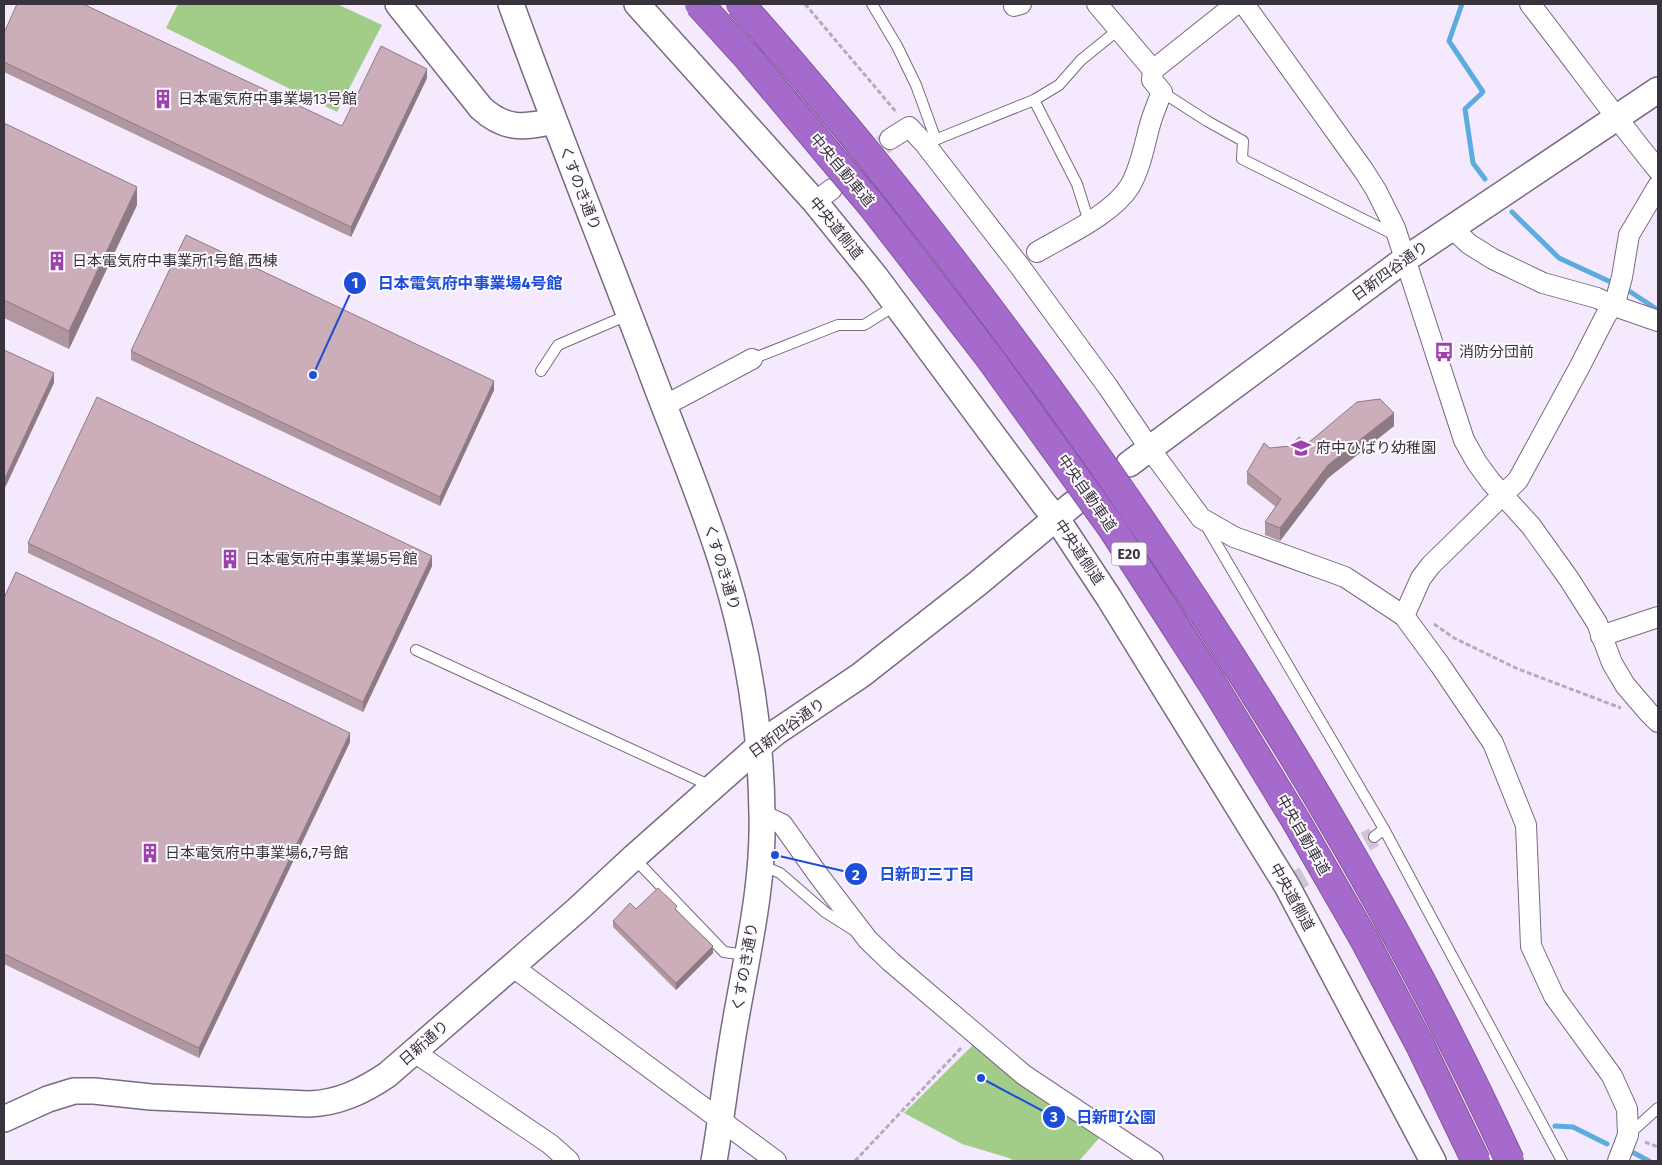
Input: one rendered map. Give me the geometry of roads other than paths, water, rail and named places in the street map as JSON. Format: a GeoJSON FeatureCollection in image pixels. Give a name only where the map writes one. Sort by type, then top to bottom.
{"type":"FeatureCollection","features":[{"type":"Feature","properties":{"kind":"highway","name":"中央自動車道"},"geometry":{"type":"LineString","coordinates":[[699,4],[748,58],[873,207],[989,356],[1112,528],[1212,683],[1364,939],[1420,1045],[1476,1161]]}},
{"type":"Feature","properties":{"kind":"highway","name":"中央自動車道"},"geometry":{"type":"LineString","coordinates":[[740,4],[774,41],[898,190],[1015,342],[1134,508],[1178,574],[1238,665],[1325,808],[1391,924],[1448,1031],[1510,1161]]}},
{"type":"Feature","properties":{"kind":"street"},"geometry":{"type":"LineString","coordinates":[[398,4],[481,108],[490,116],[502,122],[524,127],[554,121]]}},
{"type":"Feature","properties":{"kind":"street","name":"くすのき通り"},"geometry":{"type":"LineString","coordinates":[[511,4],[711,530],[735,607],[750,682],[758,747],[762,816],[761,865],[714,1161]]}},
{"type":"Feature","properties":{"kind":"street","name":"中央道側道"},"geometry":{"type":"LineString","coordinates":[[638,4],[824,196],[896,305],[1044,504],[1065,512],[1109,598],[1287,886],[1433,1161]]}},
{"type":"Feature","properties":{"kind":"street"},"geometry":{"type":"LineString","coordinates":[[1097,4],[1153,70]]}},
{"type":"Feature","properties":{"kind":"street"},"geometry":{"type":"LineString","coordinates":[[1037,252],[1089,222],[1117,202],[1130,186],[1162,92],[1152,80],[1153,70],[1236,4]]}},
{"type":"Feature","properties":{"kind":"street"},"geometry":{"type":"LineString","coordinates":[[1244,4],[1376,190],[1401,248],[1464,440],[1477,463],[1503,496],[1537,533],[1597,623],[1612,663],[1626,686],[1653,717]]}},
{"type":"Feature","properties":{"kind":"street"},"geometry":{"type":"LineString","coordinates":[[1530,4],[1564,46],[1616,118],[1658,170]]}},
{"type":"Feature","properties":{"kind":"street","name":"日新四谷通り"},"geometry":{"type":"LineString","coordinates":[[1129,464],[1401,248],[1452,228],[1658,90]]}},
{"type":"Feature","properties":{"kind":"street"},"geometry":{"type":"LineString","coordinates":[[890,139],[909,127],[930,142],[1201,518],[1234,537],[1345,578],[1404,616],[1440,665],[1493,743],[1526,825],[1531,946],[1554,996],[1612,1076],[1627,1109],[1628,1135],[1618,1161]]}},
{"type":"Feature","properties":{"kind":"street"},"geometry":{"type":"LineString","coordinates":[[1404,616],[1421,578],[1431,565],[1518,480],[1614,302],[1622,277],[1629,235],[1658,186]]}},
{"type":"Feature","properties":{"kind":"street"},"geometry":{"type":"LineString","coordinates":[[1452,228],[1468,244],[1493,259],[1543,283],[1614,302],[1658,321]]}},
{"type":"Feature","properties":{"kind":"street"},"geometry":{"type":"LineString","coordinates":[[664,406],[752,359]]}},
{"type":"Feature","properties":{"kind":"street","name":"日新四谷通り"},"geometry":{"type":"LineString","coordinates":[[513,967],[712,786],[758,747],[861,675],[1065,512]]}},
{"type":"Feature","properties":{"kind":"street"},"geometry":{"type":"LineString","coordinates":[[1601,636],[1658,617]]}},
{"type":"Feature","properties":{"kind":"street"},"geometry":{"type":"LineString","coordinates":[[762,816],[782,824],[868,940],[891,962],[1024,1075],[1153,1161]]}},
{"type":"Feature","properties":{"kind":"street"},"geometry":{"type":"LineString","coordinates":[[513,967],[776,1161]]}},
{"type":"Feature","properties":{"kind":"street","name":"日新通り"},"geometry":{"type":"LineString","coordinates":[[4,1119],[48,1099],[74,1091],[289,1104],[322,1104],[344,1098],[371,1086],[387,1075],[513,967]]}},
{"type":"Feature","properties":{"kind":"street"},"geometry":{"type":"LineString","coordinates":[[414,1052],[550,1144],[569,1161]]}},
{"type":"Feature","properties":{"kind":"lane"},"geometry":{"type":"LineString","coordinates":[[872,4],[897,46],[916,85],[930,142],[1034,100],[1059,85],[1082,60],[1118,30]]}},
{"type":"Feature","properties":{"kind":"lane"},"geometry":{"type":"LineString","coordinates":[[1162,92],[1207,121],[1243,141],[1242,160],[1401,248]]}},
{"type":"Feature","properties":{"kind":"lane"},"geometry":{"type":"LineString","coordinates":[[1034,100],[1077,184],[1089,222]]}},
{"type":"Feature","properties":{"kind":"lane"},"geometry":{"type":"LineString","coordinates":[[752,359],[838,325],[864,325],[896,305]]}},
{"type":"Feature","properties":{"kind":"lane"},"geometry":{"type":"LineString","coordinates":[[541,371],[558,345],[629,314]]}},
{"type":"Feature","properties":{"kind":"lane"},"geometry":{"type":"LineString","coordinates":[[1201,518],[1384,829],[1562,1161]]}},
{"type":"Feature","properties":{"kind":"lane"},"geometry":{"type":"LineString","coordinates":[[416,650],[712,786]]}},
{"type":"Feature","properties":{"kind":"lane"},"geometry":{"type":"LineString","coordinates":[[1374,837],[1384,829]]}},
{"type":"Feature","properties":{"kind":"lane"},"geometry":{"type":"LineString","coordinates":[[634,857],[724,952],[748,955]]}},
{"type":"Feature","properties":{"kind":"lane"},"geometry":{"type":"LineString","coordinates":[[761,865],[780,873],[825,912],[868,940]]}},
{"type":"Feature","properties":{"kind":"lane"},"geometry":{"type":"LineString","coordinates":[[1628,1135],[1658,1108]]}},
{"type":"Feature","properties":{"kind":"waterway"},"geometry":{"type":"LineString","coordinates":[[1462,4],[1449,41],[1483,92],[1465,109],[1473,163],[1485,179]]}},
{"type":"Feature","properties":{"kind":"waterway"},"geometry":{"type":"LineString","coordinates":[[1512,212],[1559,258],[1615,284]]}},
{"type":"Feature","properties":{"kind":"waterway"},"geometry":{"type":"LineString","coordinates":[[1623,287],[1658,310]]}},
{"type":"Feature","properties":{"kind":"waterway"},"geometry":{"type":"LineString","coordinates":[[1555,1126],[1573,1127],[1607,1144]]}},
{"type":"Feature","properties":{"kind":"waterway"},"geometry":{"type":"LineString","coordinates":[[1634,1153],[1649,1161]]}},
{"type":"Feature","properties":{"kind":"tunnel"},"geometry":{"type":"LineString","coordinates":[[837,185],[890,139]]}},
{"type":"Feature","properties":{"kind":"tunnel"},"geometry":{"type":"LineString","coordinates":[[1287,886],[1374,837]]}},
{"type":"Feature","properties":{"kind":"place","name":"日本電気府中事業場13号館"},"geometry":{"type":"Point","coordinates":[163,99]}},
{"type":"Feature","properties":{"kind":"place","name":"日本電気府中事業所1号館 西棟"},"geometry":{"type":"Point","coordinates":[57,261]}},
{"type":"Feature","properties":{"kind":"place","name":"消防分団前"},"geometry":{"type":"Point","coordinates":[1444,352]}},
{"type":"Feature","properties":{"kind":"place","name":"日本電気府中事業場4号館"},"geometry":{"type":"Point","coordinates":[313,375]}},
{"type":"Feature","properties":{"kind":"place","name":"府中ひばり幼稚園"},"geometry":{"type":"Point","coordinates":[1301,448]}},
{"type":"Feature","properties":{"kind":"place","name":"日本電気府中事業場5号館"},"geometry":{"type":"Point","coordinates":[230,559]}},
{"type":"Feature","properties":{"kind":"place","name":"日本電気府中事業場6,7号館"},"geometry":{"type":"Point","coordinates":[150,853]}},
{"type":"Feature","properties":{"kind":"place","name":"日新町三丁目"},"geometry":{"type":"Point","coordinates":[775,855]}},
{"type":"Feature","properties":{"kind":"place","name":"日新町公園"},"geometry":{"type":"Point","coordinates":[981,1078]}}]}
